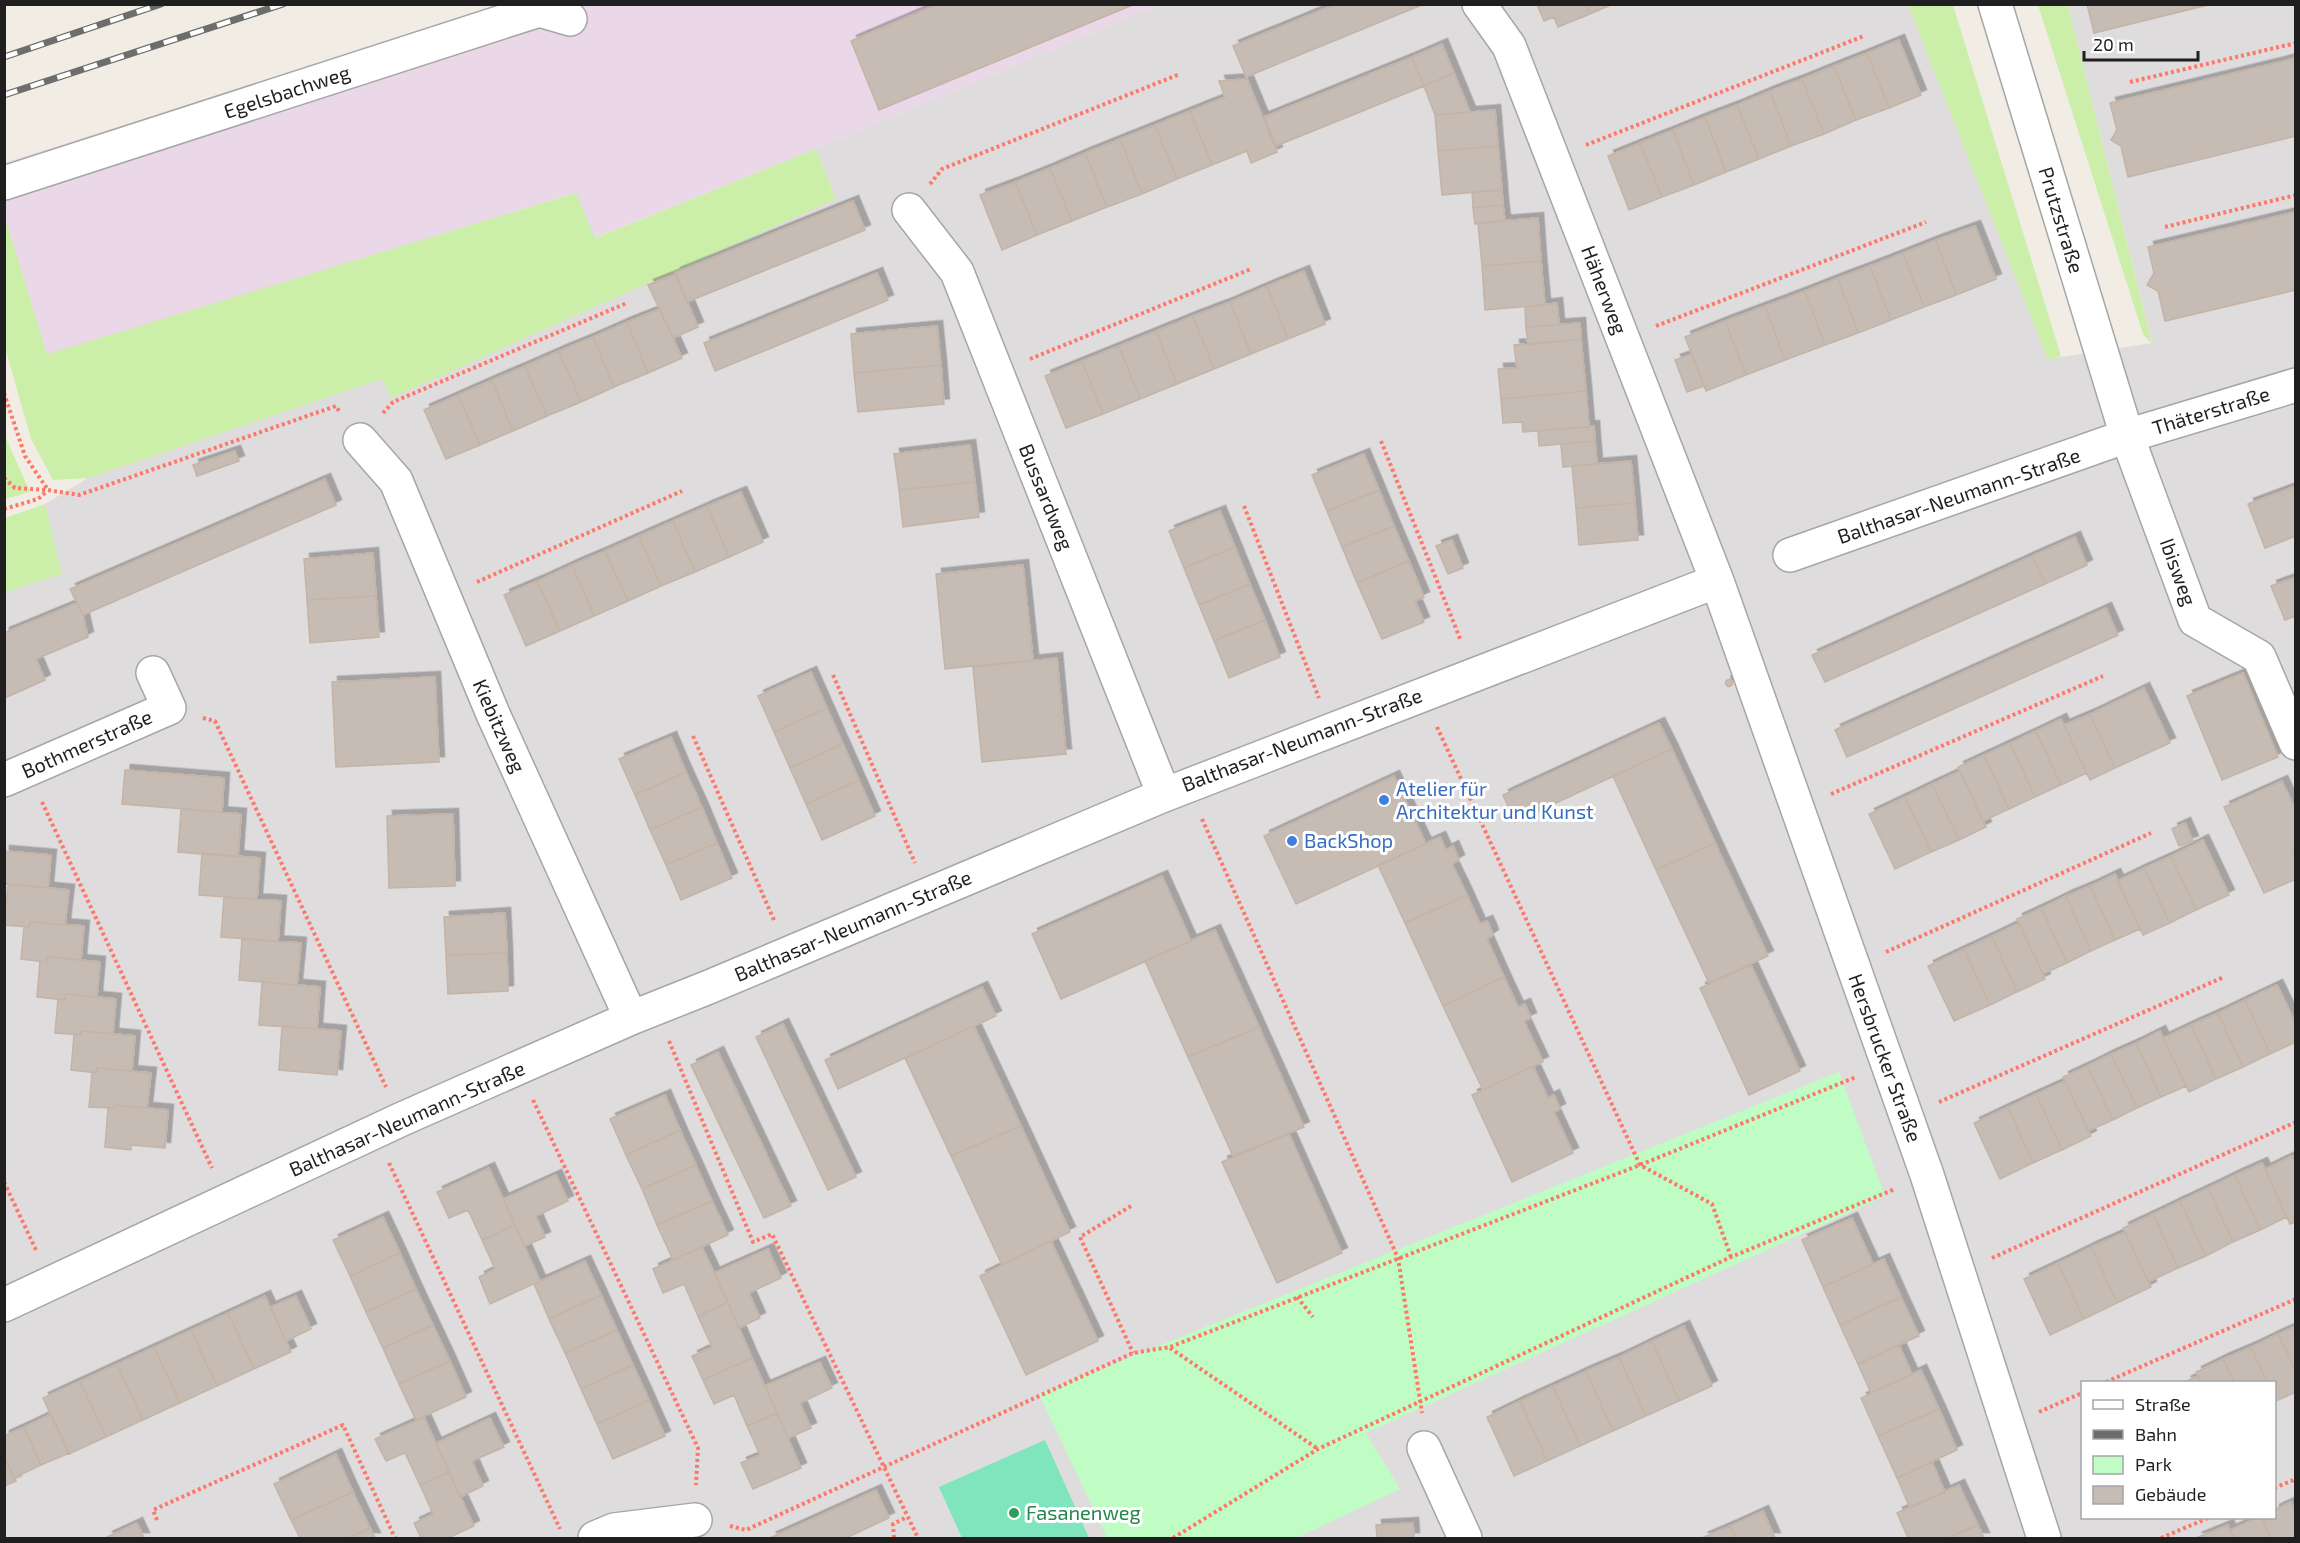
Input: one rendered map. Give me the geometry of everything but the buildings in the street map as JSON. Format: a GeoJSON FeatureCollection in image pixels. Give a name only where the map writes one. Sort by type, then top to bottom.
{"type":"FeatureCollection","features":[{"type":"Feature","properties":{"kind":"street","name":"Häherweg"},"geometry":{"type":"LineString","coordinates":[[1479,4],[1509,46],[1717,581]]}},
{"type":"Feature","properties":{"kind":"street","name":"Prutzstraße"},"geometry":{"type":"LineString","coordinates":[[1995,4],[2127,436]]}},
{"type":"Feature","properties":{"kind":"street","name":"Egelsbachweg"},"geometry":{"type":"LineString","coordinates":[[4,183],[539,10],[570,19]]}},
{"type":"Feature","properties":{"kind":"street","name":"Bussardweg"},"geometry":{"type":"LineString","coordinates":[[909,210],[957,272],[997,372],[1176,790]]}},
{"type":"Feature","properties":{"kind":"street","name":"Thäterstraße"},"geometry":{"type":"LineString","coordinates":[[2127,436],[2295,385]]}},
{"type":"Feature","properties":{"kind":"street","name":"Balthasar-Neumann-Straße"},"geometry":{"type":"LineString","coordinates":[[1790,555],[2127,436]]}},
{"type":"Feature","properties":{"kind":"street","name":"Ibisweg"},"geometry":{"type":"LineString","coordinates":[[2127,436],[2195,620],[2259,657],[2295,743]]}},
{"type":"Feature","properties":{"kind":"street","name":"Kiebitzweg"},"geometry":{"type":"LineString","coordinates":[[360,440],[396,481],[493,714],[643,1014]]}},
{"type":"Feature","properties":{"kind":"street","name":"Balthasar-Neumann-Straße"},"geometry":{"type":"LineString","coordinates":[[4,1305],[376,1132],[643,1014],[1176,790],[1717,581]]}},
{"type":"Feature","properties":{"kind":"street","name":"Hersbrucker Straße"},"geometry":{"type":"LineString","coordinates":[[1717,581],[1927,1175],[2044,1539]]}},
{"type":"Feature","properties":{"kind":"street","name":"Bothmerstraße"},"geometry":{"type":"LineString","coordinates":[[16,775],[169,708],[153,673]]}},
{"type":"Feature","properties":{"kind":"street"},"geometry":{"type":"LineString","coordinates":[[1424,1448],[1465,1539]]}},
{"type":"Feature","properties":{"kind":"street"},"geometry":{"type":"LineString","coordinates":[[595,1539],[614,1530],[695,1520]]}},
{"type":"Feature","properties":{"kind":"path"},"geometry":{"type":"LineString","coordinates":[[1552,158],[1864,36]]}},
{"type":"Feature","properties":{"kind":"path"},"geometry":{"type":"LineString","coordinates":[[2130,82],[2295,43]]}},
{"type":"Feature","properties":{"kind":"path"},"geometry":{"type":"LineString","coordinates":[[909,210],[942,169],[1180,74]]}},
{"type":"Feature","properties":{"kind":"path"},"geometry":{"type":"LineString","coordinates":[[2165,227],[2295,195]]}},
{"type":"Feature","properties":{"kind":"path"},"geometry":{"type":"LineString","coordinates":[[1623,339],[1926,222]]}},
{"type":"Feature","properties":{"kind":"path"},"geometry":{"type":"LineString","coordinates":[[997,372],[1251,269]]}},
{"type":"Feature","properties":{"kind":"path"},"geometry":{"type":"LineString","coordinates":[[4,478],[15,488],[78,495],[336,406],[360,440],[393,402],[627,303]]}},
{"type":"Feature","properties":{"kind":"path"},"geometry":{"type":"LineString","coordinates":[[4,393],[25,456],[48,490]]}},
{"type":"Feature","properties":{"kind":"path"},"geometry":{"type":"LineString","coordinates":[[1381,441],[1474,674]]}},
{"type":"Feature","properties":{"kind":"path"},"geometry":{"type":"LineString","coordinates":[[4,509],[38,499],[48,490]]}},
{"type":"Feature","properties":{"kind":"path"},"geometry":{"type":"LineString","coordinates":[[444,597],[682,491]]}},
{"type":"Feature","properties":{"kind":"path"},"geometry":{"type":"LineString","coordinates":[[1245,506],[1330,729]]}},
{"type":"Feature","properties":{"kind":"path"},"geometry":{"type":"LineString","coordinates":[[832,675],[928,894]]}},
{"type":"Feature","properties":{"kind":"path"},"geometry":{"type":"LineString","coordinates":[[1797,809],[2103,676]]}},
{"type":"Feature","properties":{"kind":"path"},"geometry":{"type":"LineString","coordinates":[[1421,694],[1640,1165],[1712,1204],[1731,1257]]}},
{"type":"Feature","properties":{"kind":"path"},"geometry":{"type":"LineString","coordinates":[[215,721],[379,1073]]}},
{"type":"Feature","properties":{"kind":"path"},"geometry":{"type":"LineString","coordinates":[[693,736],[789,953]]}},
{"type":"Feature","properties":{"kind":"path"},"geometry":{"type":"LineString","coordinates":[[16,775],[228,1201]]}},
{"type":"Feature","properties":{"kind":"path"},"geometry":{"type":"LineString","coordinates":[[1176,790],[1398,1258],[1421,1400],[1424,1448]]}},
{"type":"Feature","properties":{"kind":"path"},"geometry":{"type":"LineString","coordinates":[[1853,966],[2151,832]]}},
{"type":"Feature","properties":{"kind":"path"},"geometry":{"type":"LineString","coordinates":[[1906,1117],[2224,977]]}},
{"type":"Feature","properties":{"kind":"path"},"geometry":{"type":"LineString","coordinates":[[643,1014],[753,1242],[772,1234],[918,1539]]}},
{"type":"Feature","properties":{"kind":"path"},"geometry":{"type":"LineString","coordinates":[[518,1068],[698,1448],[695,1520],[747,1530],[1132,1353],[1170,1347],[1640,1165],[1887,1064]]}},
{"type":"Feature","properties":{"kind":"path"},"geometry":{"type":"LineString","coordinates":[[1959,1273],[2295,1122]]}},
{"type":"Feature","properties":{"kind":"path"},"geometry":{"type":"LineString","coordinates":[[376,1132],[400,1190],[565,1539]]}},
{"type":"Feature","properties":{"kind":"path"},"geometry":{"type":"LineString","coordinates":[[1173,1539],[1318,1449],[1731,1257],[1927,1175]]}},
{"type":"Feature","properties":{"kind":"path"},"geometry":{"type":"LineString","coordinates":[[4,1182],[52,1283]]}},
{"type":"Feature","properties":{"kind":"path"},"geometry":{"type":"LineString","coordinates":[[1131,1206],[1080,1237],[1132,1353]]}},
{"type":"Feature","properties":{"kind":"path"},"geometry":{"type":"LineString","coordinates":[[1297,1297],[1313,1317]]}},
{"type":"Feature","properties":{"kind":"path"},"geometry":{"type":"LineString","coordinates":[[2110,1381],[2295,1299]]}},
{"type":"Feature","properties":{"kind":"path"},"geometry":{"type":"LineString","coordinates":[[1170,1347],[1318,1449]]}},
{"type":"Feature","properties":{"kind":"path"},"geometry":{"type":"LineString","coordinates":[[2008,1425],[2081,1393]]}},
{"type":"Feature","properties":{"kind":"path"},"geometry":{"type":"LineString","coordinates":[[157,1520],[153,1510],[343,1425],[395,1539]]}},
{"type":"Feature","properties":{"kind":"path"},"geometry":{"type":"LineString","coordinates":[[2276,1487],[2295,1479]]}},
{"type":"Feature","properties":{"kind":"path"},"geometry":{"type":"LineString","coordinates":[[894,1539],[893,1524],[907,1517]]}},
{"type":"Feature","properties":{"kind":"path"},"geometry":{"type":"LineString","coordinates":[[2161,1539],[2206,1519]]}},
{"type":"Feature","properties":{"kind":"shaded area"},"geometry":{"type":"Polygon","coordinates":[[[503,5],[1159,5],[816,149],[594,238],[575,193],[47,355],[5,217],[4,163],[503,5]]]}},
{"type":"Feature","properties":{"kind":"shaded area"},"geometry":{"type":"Polygon","coordinates":[[[1159,5],[1908,5],[2048,359],[2152,343],[2068,5],[2295,5],[2295,1538],[5,1538],[4,592],[61,574],[45,504],[88,478],[382,379],[391,397],[836,198],[816,149],[1159,5]]]}},
{"type":"Feature","properties":{"kind":"green space"},"geometry":{"type":"Polygon","coordinates":[[[1908,5],[1953,5],[2061,356],[2048,360],[1908,5]]]}},
{"type":"Feature","properties":{"kind":"green space"},"geometry":{"type":"Polygon","coordinates":[[[2038,5],[2068,5],[2152,344],[2143,334],[2038,5]]]}},
{"type":"Feature","properties":{"kind":"green space"},"geometry":{"type":"Polygon","coordinates":[[[816,149],[836,199],[391,398],[382,379],[88,478],[53,480],[31,439],[5,347],[5,217],[47,354],[576,193],[595,238],[816,149]]]}},
{"type":"Feature","properties":{"kind":"green space"},"geometry":{"type":"Polygon","coordinates":[[[5,436],[30,492],[4,499],[5,436]]]}},
{"type":"Feature","properties":{"kind":"green space"},"geometry":{"type":"Polygon","coordinates":[[[45,504],[62,574],[5,592],[5,518],[45,504]]]}},
{"type":"Feature","properties":{"kind":"green space"},"geometry":{"type":"Polygon","coordinates":[[[1839,1072],[1885,1196],[1366,1433],[1400,1489],[1296,1538],[1107,1538],[1039,1394],[1839,1072]]]}},
{"type":"Feature","properties":{"kind":"green space","name":"Fasanenweg"},"geometry":{"type":"Polygon","coordinates":[[[1045,1440],[1089,1538],[962,1538],[939,1487],[1045,1440]]]}},
{"type":"Feature","properties":{"kind":"railway"},"geometry":{"type":"LineString","coordinates":[[4,57],[161,4]]}},
{"type":"Feature","properties":{"kind":"railway"},"geometry":{"type":"LineString","coordinates":[[4,95],[283,4]]}},
{"type":"Feature","properties":{"kind":"place","name":"Atelier für Architektur und Kunst"},"geometry":{"type":"Point","coordinates":[1384,800]}},
{"type":"Feature","properties":{"kind":"place","name":"BackShop"},"geometry":{"type":"Point","coordinates":[1292,841]}},
{"type":"Feature","properties":{"kind":"place","name":"Fasanenweg"},"geometry":{"type":"Point","coordinates":[1014,1513]}}]}
